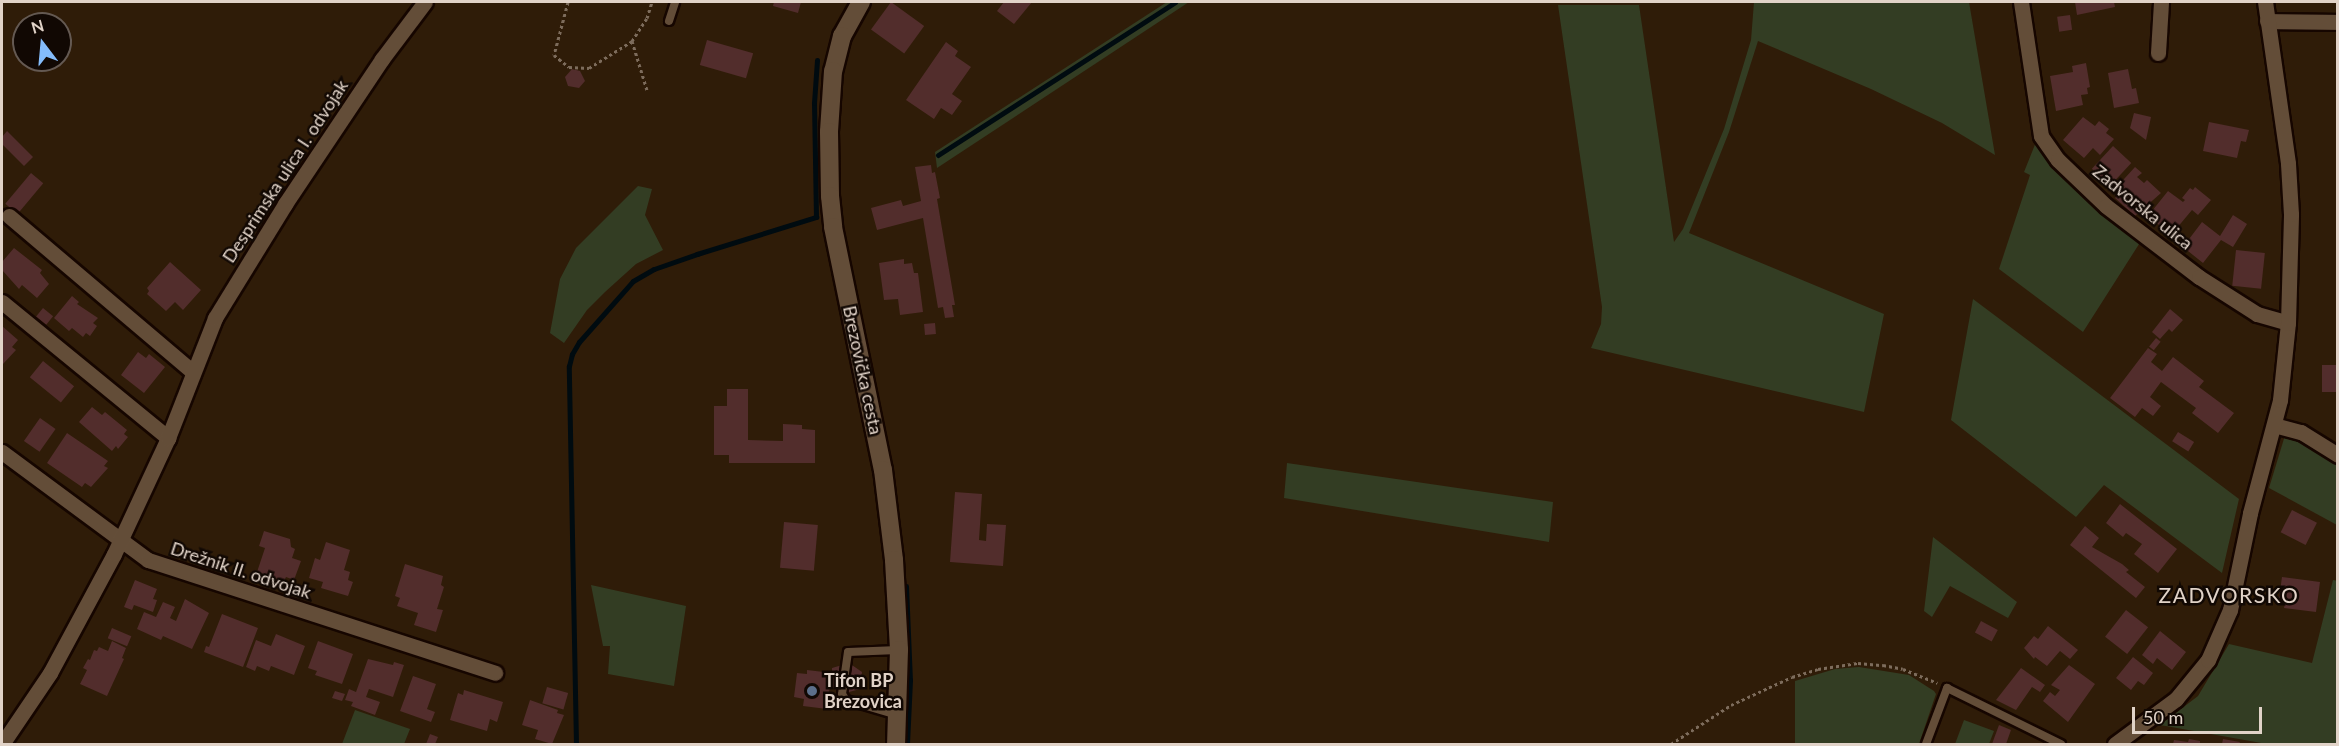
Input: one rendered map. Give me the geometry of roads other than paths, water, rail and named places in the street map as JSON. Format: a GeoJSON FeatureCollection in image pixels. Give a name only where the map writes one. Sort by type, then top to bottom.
{"type":"FeatureCollection","features":[{"type":"Feature","properties":{"kind":"main road","name":"Brezovička cesta"},"geometry":{"type":"LineString","coordinates":[[855,4],[842,36],[832,71],[829,132],[830,196],[833,227],[883,470],[894,560],[899,650],[896,744]]}},
{"type":"Feature","properties":{"kind":"street","name":"Desprimska ulica I. odvojak"},"geometry":{"type":"LineString","coordinates":[[2,744],[50,673],[119,540],[168,438],[192,371],[215,318],[285,204],[382,59],[425,2]]}},
{"type":"Feature","properties":{"kind":"street","name":"Zadvorska ulica"},"geometry":{"type":"LineString","coordinates":[[2021,2],[2042,136],[2058,160],[2106,206],[2199,277],[2257,314],[2288,323]]}},
{"type":"Feature","properties":{"kind":"street"},"geometry":{"type":"LineString","coordinates":[[2158,53],[2161,2]]}},
{"type":"Feature","properties":{"kind":"street"},"geometry":{"type":"LineString","coordinates":[[2115,744],[2176,699],[2208,660],[2230,610],[2250,513],[2282,390],[2288,323],[2290,214],[2288,163],[2265,2]]}},
{"type":"Feature","properties":{"kind":"street"},"geometry":{"type":"LineString","coordinates":[[2267,21],[2337,22]]}},
{"type":"Feature","properties":{"kind":"street"},"geometry":{"type":"LineString","coordinates":[[9,216],[192,371]]}},
{"type":"Feature","properties":{"kind":"street"},"geometry":{"type":"LineString","coordinates":[[2,302],[168,438]]}},
{"type":"Feature","properties":{"kind":"street"},"geometry":{"type":"LineString","coordinates":[[2274,425],[2301,432],[2337,455]]}},
{"type":"Feature","properties":{"kind":"street","name":"Drežnik II. odvojak"},"geometry":{"type":"LineString","coordinates":[[2,452],[147,560],[495,673]]}},
{"type":"Feature","properties":{"kind":"lane"},"geometry":{"type":"LineString","coordinates":[[669,21],[675,2]]}},
{"type":"Feature","properties":{"kind":"lane"},"geometry":{"type":"LineString","coordinates":[[898,716],[846,699],[842,694],[848,652],[899,650]]}},
{"type":"Feature","properties":{"kind":"lane"},"geometry":{"type":"LineString","coordinates":[[1926,744],[1947,688],[2061,744]]}},
{"type":"Feature","properties":{"kind":"waterway"},"geometry":{"type":"LineString","coordinates":[[938,155],[1175,2]]}},
{"type":"Feature","properties":{"kind":"waterway"},"geometry":{"type":"LineString","coordinates":[[576,744],[569,366],[572,354],[579,342],[633,281],[654,269],[816,217],[814,103],[817,60]]}},
{"type":"Feature","properties":{"kind":"waterway"},"geometry":{"type":"LineString","coordinates":[[906,586],[910,680],[907,744]]}},
{"type":"Feature","properties":{"kind":"place","name":"Tifon BP Brezovica"},"geometry":{"type":"Point","coordinates":[812,691]}},
{"type":"Feature","properties":{"kind":"district","name":"ZADVORSKO"},"geometry":{"type":"Point","coordinates":[2229,595]}}]}
